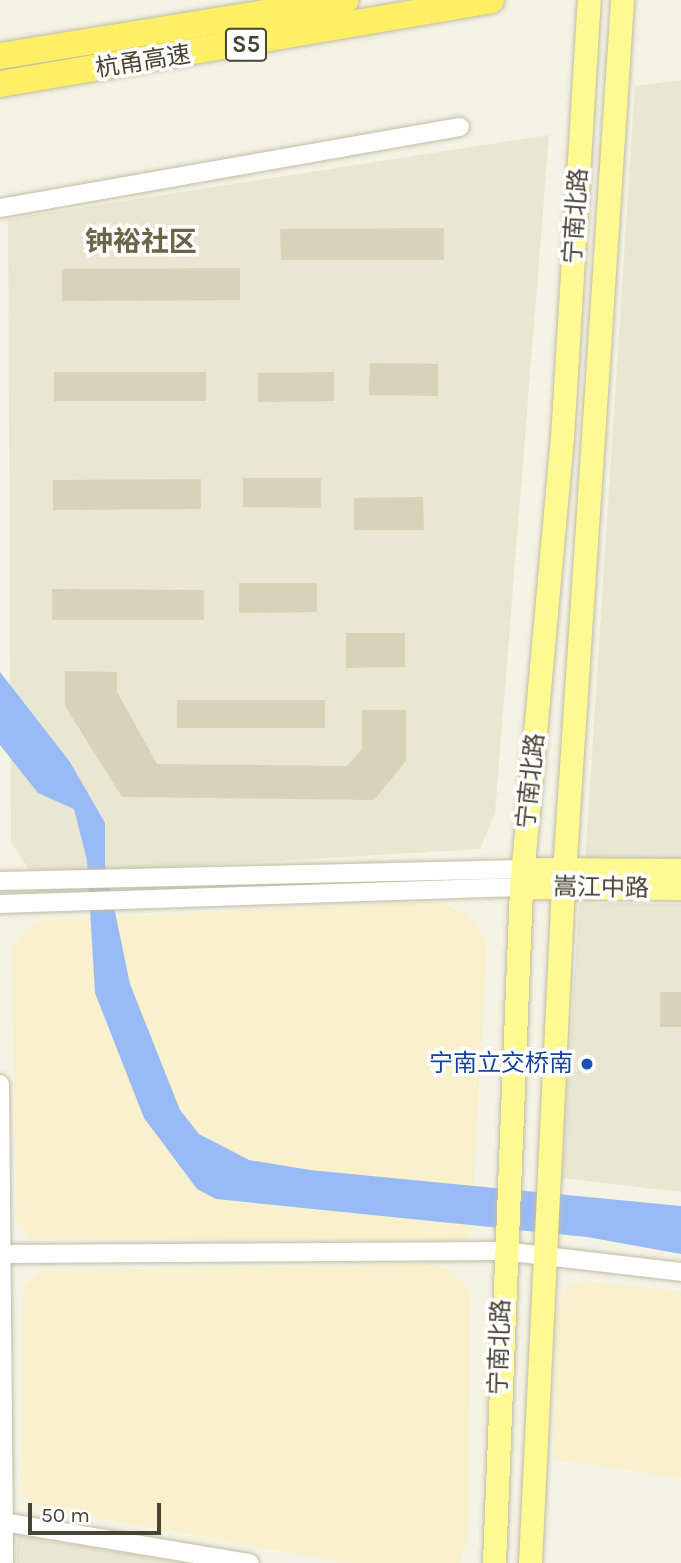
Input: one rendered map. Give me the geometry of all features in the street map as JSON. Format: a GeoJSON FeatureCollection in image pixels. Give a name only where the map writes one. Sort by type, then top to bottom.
{"type":"FeatureCollection","features":[{"type":"Feature","properties":{"kind":"highway","name":"杭甬高速"},"geometry":{"type":"LineString","coordinates":[[0,56],[345,0]]}},
{"type":"Feature","properties":{"kind":"highway","name":"杭甬高速"},"geometry":{"type":"LineString","coordinates":[[0,85],[491,0]]}},
{"type":"Feature","properties":{"kind":"main road","name":"宁南北路"},"geometry":{"type":"LineString","coordinates":[[494,1563],[505,1169],[522,878],[577,203],[589,0]]}},
{"type":"Feature","properties":{"kind":"main road","name":"宁南北路"},"geometry":{"type":"LineString","coordinates":[[530,1563],[543,1252],[564,878],[611,206],[622,0]]}},
{"type":"Feature","properties":{"kind":"main road","name":"嵩江中路"},"geometry":{"type":"LineString","coordinates":[[522,878],[564,878],[681,870]]}},
{"type":"Feature","properties":{"kind":"main road","name":"嵩江中路"},"geometry":{"type":"LineString","coordinates":[[564,878],[681,888]]}},
{"type":"Feature","properties":{"kind":"street"},"geometry":{"type":"LineString","coordinates":[[0,208],[460,127]]}},
{"type":"Feature","properties":{"kind":"street"},"geometry":{"type":"LineString","coordinates":[[0,881],[522,878]]}},
{"type":"Feature","properties":{"kind":"street"},"geometry":{"type":"LineString","coordinates":[[0,904],[143,901],[522,878]]}},
{"type":"Feature","properties":{"kind":"street"},"geometry":{"type":"LineString","coordinates":[[0,1084],[4,1563]]}},
{"type":"Feature","properties":{"kind":"street"},"geometry":{"type":"LineString","coordinates":[[1,1254],[503,1247],[681,1272]]}},
{"type":"Feature","properties":{"kind":"street"},"geometry":{"type":"LineString","coordinates":[[5,1522],[250,1563]]}},
{"type":"Feature","properties":{"kind":"shaded area"},"geometry":{"type":"Polygon","coordinates":[[[681,80],[681,864],[585,863],[635,86],[681,80]]]}},
{"type":"Feature","properties":{"kind":"shaded area"},"geometry":{"type":"Polygon","coordinates":[[[549,135],[495,813],[480,849],[70,873],[29,869],[11,843],[8,219],[549,135]]]}},
{"type":"Feature","properties":{"kind":"shaded area"},"geometry":{"type":"Polygon","coordinates":[[[437,902],[464,913],[487,940],[471,1232],[462,1240],[31,1238],[17,1223],[12,947],[25,931],[43,920],[437,902]]]}},
{"type":"Feature","properties":{"kind":"shaded area"},"geometry":{"type":"Polygon","coordinates":[[[579,903],[681,904],[681,1192],[562,1178],[579,903]]]}},
{"type":"Feature","properties":{"kind":"shaded area"},"geometry":{"type":"Polygon","coordinates":[[[428,1264],[449,1269],[470,1291],[468,1537],[460,1563],[348,1563],[42,1508],[21,1494],[24,1285],[39,1271],[428,1264]]]}},
{"type":"Feature","properties":{"kind":"shaded area"},"geometry":{"type":"Polygon","coordinates":[[[585,1281],[681,1292],[681,1478],[554,1459],[556,1309],[568,1288],[585,1281]]]}},
{"type":"Feature","properties":{"kind":"shaded area"},"geometry":{"type":"Polygon","coordinates":[[[17,1535],[184,1563],[17,1563],[17,1535]]]}},
{"type":"Feature","properties":{"kind":"water"},"geometry":{"type":"Polygon","coordinates":[[[0,672],[70,762],[105,823],[105,864],[130,984],[180,1110],[199,1134],[249,1160],[310,1170],[681,1206],[681,1254],[587,1237],[216,1199],[197,1189],[144,1118],[95,993],[87,860],[74,809],[38,793],[0,745],[0,672]]]}},
{"type":"Feature","properties":{"kind":"building"},"geometry":{"type":"Polygon","coordinates":[[[444,228],[444,260],[281,260],[280,229],[444,228]]]}},
{"type":"Feature","properties":{"kind":"building"},"geometry":{"type":"Polygon","coordinates":[[[240,268],[240,300],[62,301],[62,269],[240,268]]]}},
{"type":"Feature","properties":{"kind":"building"},"geometry":{"type":"Polygon","coordinates":[[[370,363],[438,364],[438,396],[369,395],[370,363]]]}},
{"type":"Feature","properties":{"kind":"building"},"geometry":{"type":"Polygon","coordinates":[[[54,372],[206,372],[206,401],[54,401],[54,372]]]}},
{"type":"Feature","properties":{"kind":"building"},"geometry":{"type":"Polygon","coordinates":[[[334,372],[334,401],[258,402],[258,373],[334,372]]]}},
{"type":"Feature","properties":{"kind":"building"},"geometry":{"type":"Polygon","coordinates":[[[243,478],[321,478],[321,508],[243,507],[243,478]]]}},
{"type":"Feature","properties":{"kind":"building"},"geometry":{"type":"Polygon","coordinates":[[[201,479],[201,509],[53,510],[53,480],[201,479]]]}},
{"type":"Feature","properties":{"kind":"building"},"geometry":{"type":"Polygon","coordinates":[[[423,497],[424,530],[354,530],[354,498],[423,497]]]}},
{"type":"Feature","properties":{"kind":"building"},"geometry":{"type":"Polygon","coordinates":[[[239,583],[317,583],[317,612],[239,613],[239,583]]]}},
{"type":"Feature","properties":{"kind":"building"},"geometry":{"type":"Polygon","coordinates":[[[52,589],[204,590],[204,620],[52,620],[52,589]]]}},
{"type":"Feature","properties":{"kind":"building"},"geometry":{"type":"Polygon","coordinates":[[[346,633],[405,633],[405,667],[346,668],[346,633]]]}},
{"type":"Feature","properties":{"kind":"building"},"geometry":{"type":"Polygon","coordinates":[[[65,671],[117,672],[117,692],[157,764],[347,766],[362,749],[362,710],[406,710],[406,761],[374,800],[122,797],[65,706],[65,671]]]}},
{"type":"Feature","properties":{"kind":"building"},"geometry":{"type":"Polygon","coordinates":[[[177,700],[325,700],[325,728],[177,728],[177,700]]]}},
{"type":"Feature","properties":{"kind":"building"},"geometry":{"type":"Polygon","coordinates":[[[660,992],[681,992],[681,1027],[660,1027],[660,992]]]}},
{"type":"Feature","properties":{"kind":"place","name":"宁南立交桥南"},"geometry":{"type":"Point","coordinates":[587,1064]}},
{"type":"Feature","properties":{"kind":"district","name":"钟裕社区"},"geometry":{"type":"Point","coordinates":[141,242]}}]}
